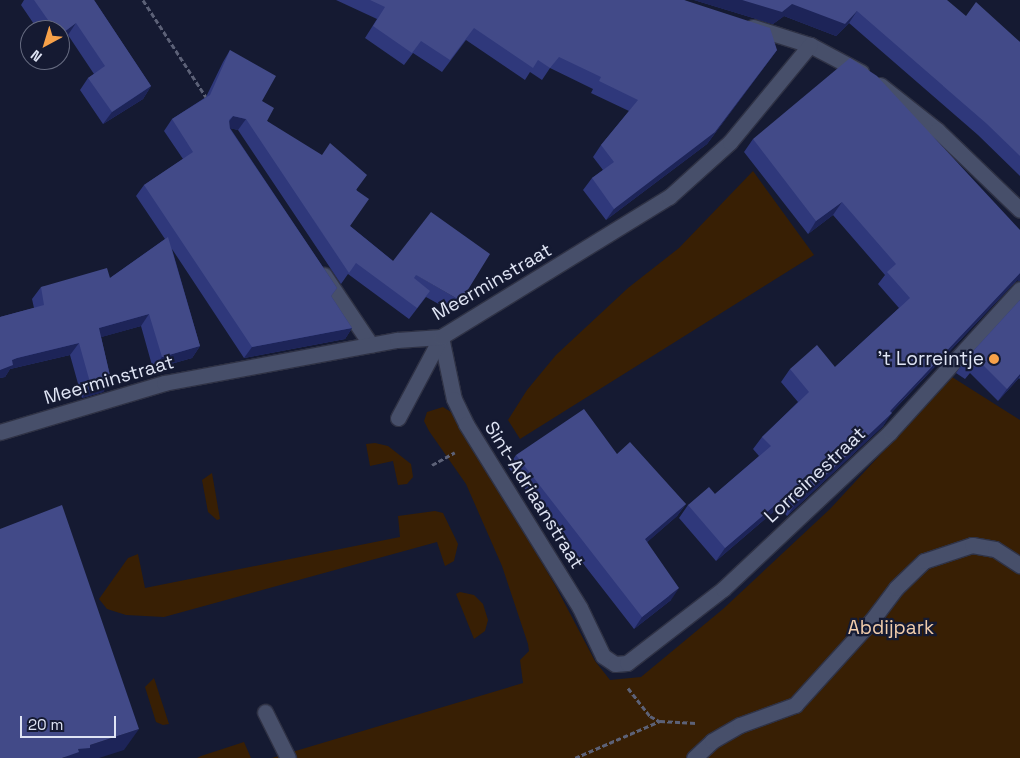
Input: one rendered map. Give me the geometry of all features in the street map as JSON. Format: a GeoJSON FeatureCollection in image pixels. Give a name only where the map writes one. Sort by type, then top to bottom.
{"type":"FeatureCollection","features":[{"type":"Feature","properties":{"kind":"street"},"geometry":{"type":"LineString","coordinates":[[738,23],[810,46],[854,67],[906,103],[1020,210]]}},
{"type":"Feature","properties":{"kind":"street","name":"Meerminstraat"},"geometry":{"type":"LineString","coordinates":[[0,432],[164,383],[370,345],[441,337],[670,197],[730,142],[810,46]]}},
{"type":"Feature","properties":{"kind":"street"},"geometry":{"type":"LineString","coordinates":[[313,259],[370,345]]}},
{"type":"Feature","properties":{"kind":"street","name":"Lorreinestraat"},"geometry":{"type":"LineString","coordinates":[[615,664],[626,663],[636,658],[723,589],[890,432],[1020,289]]}},
{"type":"Feature","properties":{"kind":"street"},"geometry":{"type":"LineString","coordinates":[[398,418],[404,411],[421,370],[441,337]]}},
{"type":"Feature","properties":{"kind":"street","name":"Sint-Adriaanstraat"},"geometry":{"type":"LineString","coordinates":[[441,337],[454,399],[466,424],[580,608],[603,656],[615,664]]}},
{"type":"Feature","properties":{"kind":"street"},"geometry":{"type":"LineString","coordinates":[[694,758],[712,741],[740,725],[795,706],[872,620],[896,588],[924,561],[972,545],[996,550],[1020,564]]}},
{"type":"Feature","properties":{"kind":"street"},"geometry":{"type":"LineString","coordinates":[[265,712],[288,758]]}},
{"type":"Feature","properties":{"kind":"path"},"geometry":{"type":"LineString","coordinates":[[143,0],[213,108]]}},
{"type":"Feature","properties":{"kind":"path"},"geometry":{"type":"LineString","coordinates":[[574,758],[660,721],[650,716],[630,690]]}},
{"type":"Feature","properties":{"kind":"green space"},"geometry":{"type":"Polygon","coordinates":[[[753,171],[814,255],[520,439],[508,420],[527,390],[556,355],[628,288],[679,248],[753,171]]]}},
{"type":"Feature","properties":{"kind":"green space","name":"Abdijpark"},"geometry":{"type":"Polygon","coordinates":[[[952,377],[1020,420],[1020,758],[272,758],[523,683],[520,660],[529,651],[528,644],[502,566],[466,484],[424,421],[427,412],[443,407],[454,414],[555,585],[595,661],[610,680],[641,677],[723,609],[830,509],[952,377]]]}},
{"type":"Feature","properties":{"kind":"green space"},"geometry":{"type":"Polygon","coordinates":[[[375,443],[388,446],[411,464],[413,477],[407,484],[398,485],[393,461],[370,466],[366,444],[375,443]]]}},
{"type":"Feature","properties":{"kind":"green space"},"geometry":{"type":"Polygon","coordinates":[[[212,473],[220,519],[217,520],[208,512],[202,480],[212,473]]]}},
{"type":"Feature","properties":{"kind":"green space"},"geometry":{"type":"Polygon","coordinates":[[[435,511],[443,513],[458,544],[454,561],[445,566],[437,542],[164,617],[126,615],[107,609],[99,599],[128,558],[138,554],[145,588],[400,537],[398,516],[435,511]]]}},
{"type":"Feature","properties":{"kind":"green space"},"geometry":{"type":"Polygon","coordinates":[[[460,592],[474,595],[483,604],[488,620],[485,631],[474,639],[456,594],[460,592]]]}},
{"type":"Feature","properties":{"kind":"green space"},"geometry":{"type":"Polygon","coordinates":[[[154,678],[169,724],[163,725],[156,722],[145,687],[154,678]]]}},
{"type":"Feature","properties":{"kind":"green space"},"geometry":{"type":"Polygon","coordinates":[[[244,742],[251,758],[197,758],[201,756],[244,742]]]}},
{"type":"Feature","properties":{"kind":"building"},"geometry":{"type":"Polygon","coordinates":[[[34,0],[94,0],[151,86],[112,112],[88,78],[105,66],[76,23],[70,28],[70,20],[48,20],[34,0]]]}},
{"type":"Feature","properties":{"kind":"building"},"geometry":{"type":"Polygon","coordinates":[[[370,0],[684,0],[770,28],[777,50],[715,132],[614,209],[592,178],[614,162],[601,145],[638,100],[599,81],[601,77],[559,57],[550,68],[538,60],[533,68],[474,28],[450,60],[421,41],[412,53],[373,26],[385,7],[370,0]]]}},
{"type":"Feature","properties":{"kind":"building"},"geometry":{"type":"Polygon","coordinates":[[[742,0],[947,0],[966,16],[976,2],[1020,42],[1020,156],[987,124],[857,11],[845,24],[792,4],[782,12],[742,0]]]}},
{"type":"Feature","properties":{"kind":"building"},"geometry":{"type":"Polygon","coordinates":[[[230,50],[276,76],[262,101],[274,108],[267,121],[322,155],[330,143],[367,175],[356,190],[369,199],[350,226],[393,261],[431,212],[490,254],[461,301],[416,275],[414,278],[430,291],[417,308],[356,263],[349,273],[246,119],[233,116],[229,120],[230,129],[337,288],[331,296],[352,328],[252,347],[144,185],[193,152],[172,119],[210,95],[230,50]]]}},
{"type":"Feature","properties":{"kind":"building"},"geometry":{"type":"Polygon","coordinates":[[[850,58],[877,76],[1020,230],[1020,273],[890,411],[892,413],[796,503],[788,494],[725,548],[688,505],[709,487],[715,494],[771,446],[762,437],[809,392],[790,369],[817,345],[835,367],[910,298],[887,272],[896,264],[842,202],[816,221],[753,139],[850,58]]]}},
{"type":"Feature","properties":{"kind":"building"},"geometry":{"type":"Polygon","coordinates":[[[168,237],[200,346],[162,357],[149,314],[99,328],[111,380],[91,386],[79,343],[17,358],[12,360],[13,365],[0,370],[0,317],[44,305],[41,287],[107,268],[110,278],[168,237]]]}},
{"type":"Feature","properties":{"kind":"building","name":"’t Lorreintje"},"geometry":{"type":"Polygon","coordinates":[[[1020,300],[1020,374],[1007,389],[979,361],[974,367],[965,360],[1020,300]]]}},
{"type":"Feature","properties":{"kind":"building"},"geometry":{"type":"Polygon","coordinates":[[[584,409],[617,454],[630,442],[686,504],[645,539],[679,588],[642,617],[516,455],[584,409]]]}},
{"type":"Feature","properties":{"kind":"building"},"geometry":{"type":"Polygon","coordinates":[[[62,505],[139,729],[90,745],[90,748],[78,749],[79,752],[62,758],[0,758],[0,529],[62,505]]]}},
{"type":"Feature","properties":{"kind":"place","name":"’t Lorreintje"},"geometry":{"type":"Point","coordinates":[994,359]}}]}
